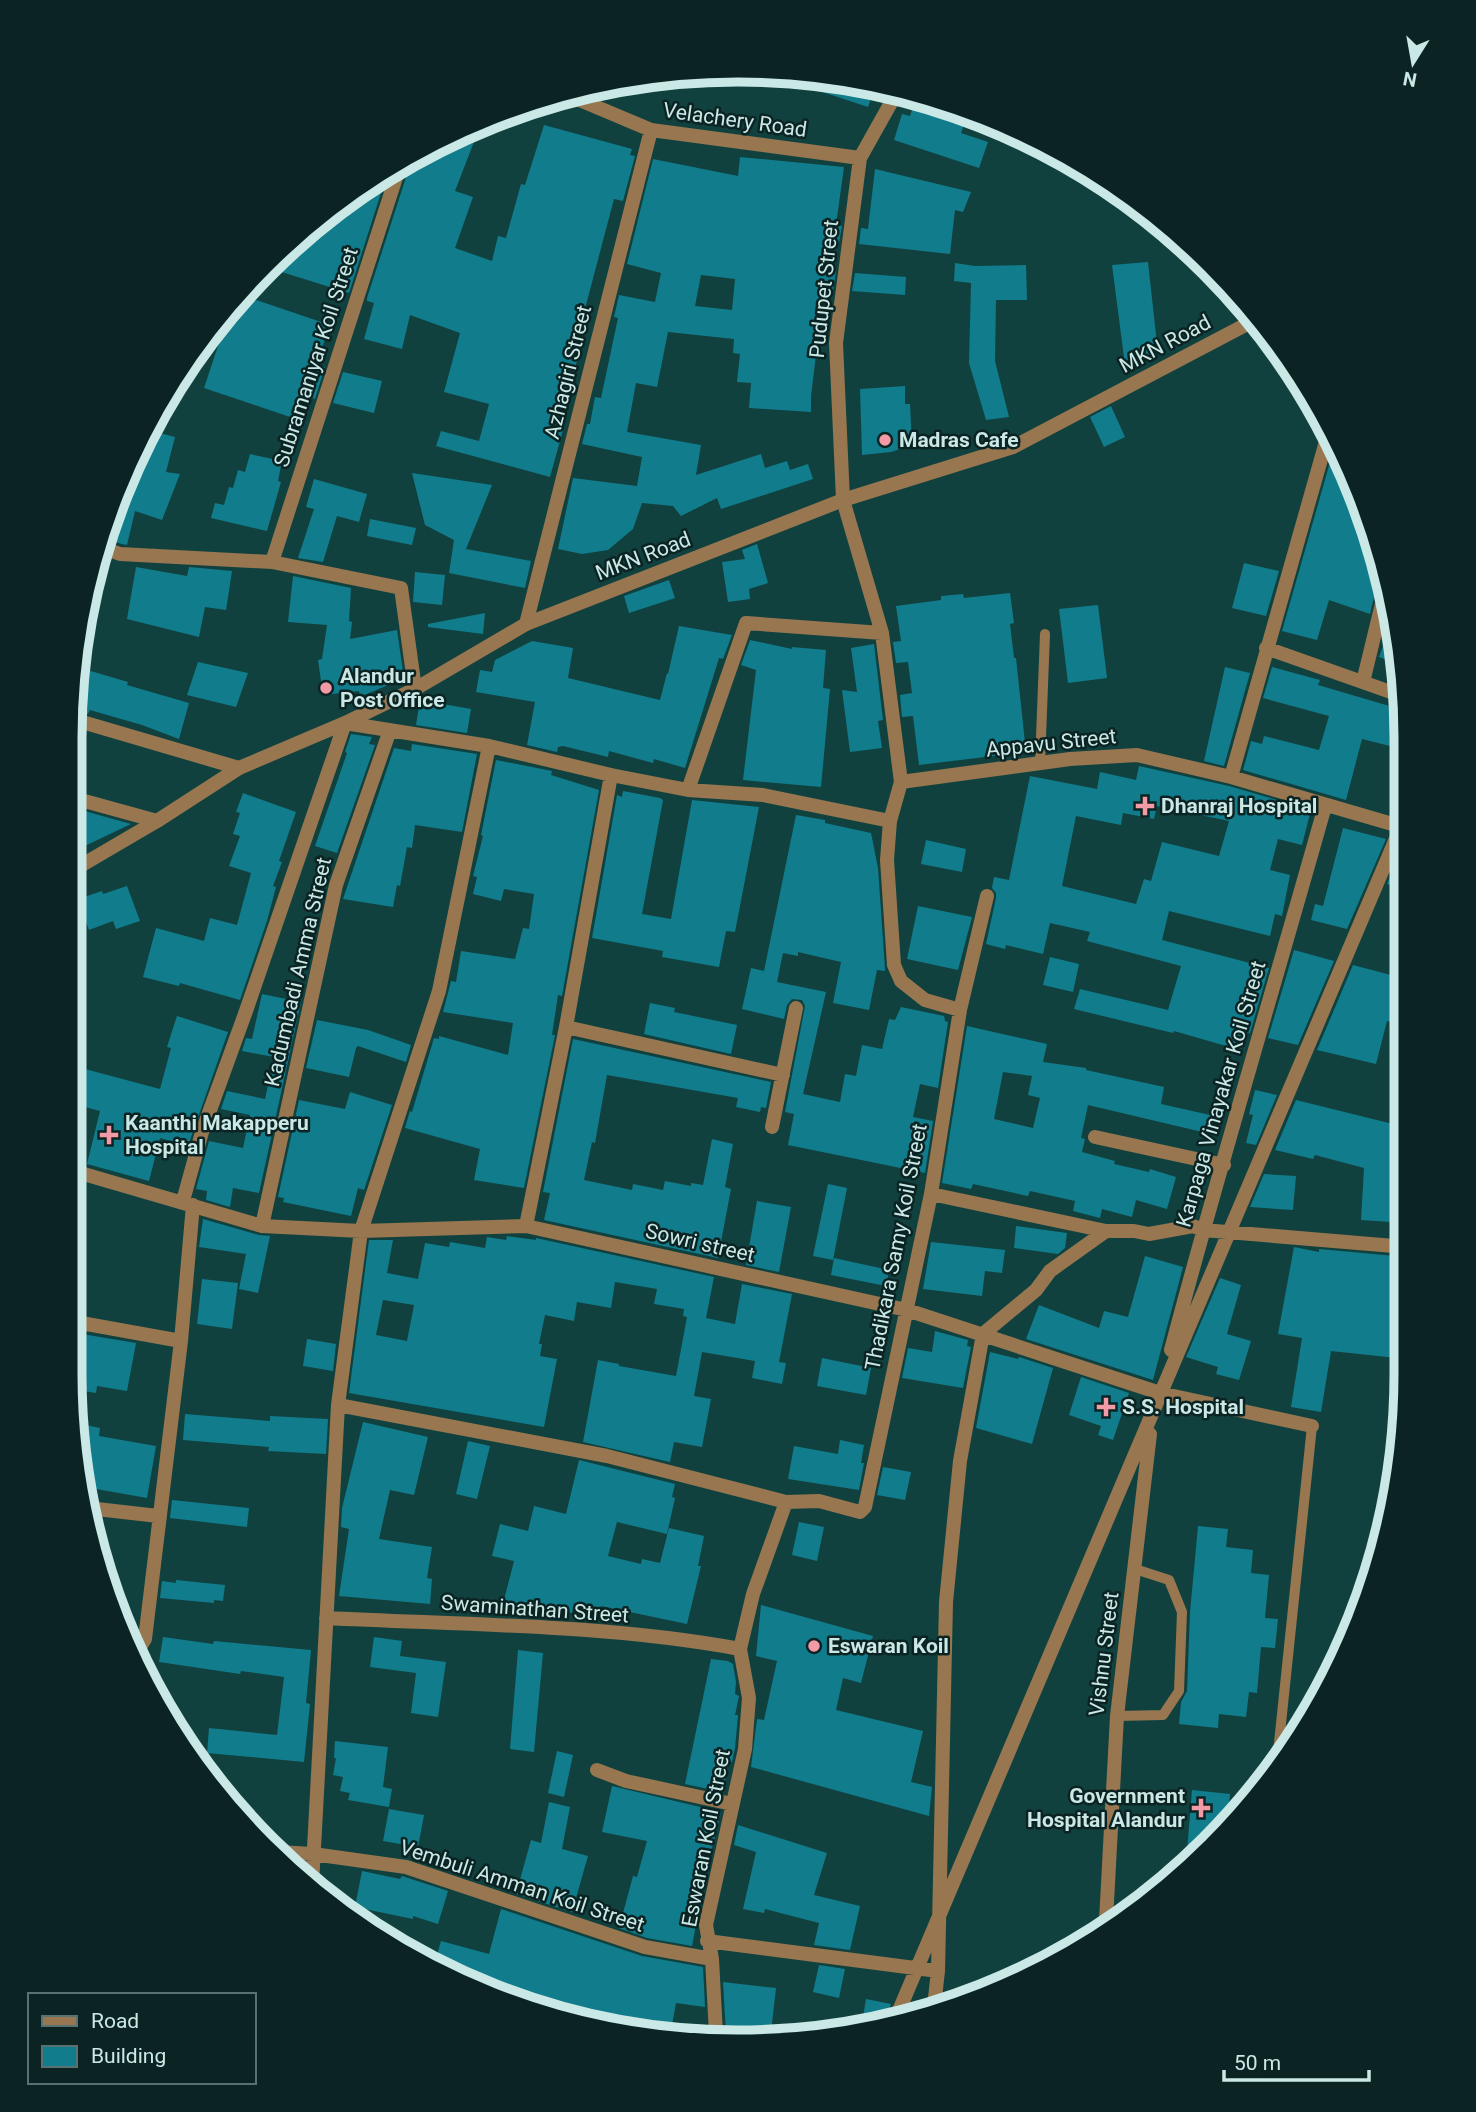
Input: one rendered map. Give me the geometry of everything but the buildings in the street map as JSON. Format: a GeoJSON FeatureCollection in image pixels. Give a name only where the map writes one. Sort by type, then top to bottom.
{"type":"FeatureCollection","features":[{"type":"Feature","properties":{"kind":"street","name":"Velachery Road"},"geometry":{"type":"LineString","coordinates":[[583,101],[652,130],[860,158]]}},
{"type":"Feature","properties":{"kind":"street","name":"Pudupet Street"},"geometry":{"type":"LineString","coordinates":[[843,500],[836,343],[860,158],[892,101]]}},
{"type":"Feature","properties":{"kind":"street","name":"Azhagiri Street"},"geometry":{"type":"LineString","coordinates":[[526,624],[652,130]]}},
{"type":"Feature","properties":{"kind":"street","name":"Subramaniyar Koil Street"},"geometry":{"type":"LineString","coordinates":[[272,562],[395,179]]}},
{"type":"Feature","properties":{"kind":"street","name":"MKN Road"},"geometry":{"type":"LineString","coordinates":[[82,867],[239,768],[345,723],[415,689],[526,624],[843,500],[1013,447],[1246,325]]}},
{"type":"Feature","properties":{"kind":"street"},"geometry":{"type":"LineString","coordinates":[[1231,777],[1325,446]]}},
{"type":"Feature","properties":{"kind":"street"},"geometry":{"type":"LineString","coordinates":[[843,500],[882,633],[901,782],[890,821],[887,860],[894,965],[901,981],[925,1000],[960,1010]]}},
{"type":"Feature","properties":{"kind":"street"},"geometry":{"type":"LineString","coordinates":[[110,551],[120,554],[272,562],[401,588],[415,689]]}},
{"type":"Feature","properties":{"kind":"street"},"geometry":{"type":"LineString","coordinates":[[1363,682],[1381,609]]}},
{"type":"Feature","properties":{"kind":"street"},"geometry":{"type":"LineString","coordinates":[[688,790],[746,624],[882,633]]}},
{"type":"Feature","properties":{"kind":"street"},"geometry":{"type":"LineString","coordinates":[[1266,648],[1392,692]]}},
{"type":"Feature","properties":{"kind":"street"},"geometry":{"type":"LineString","coordinates":[[83,722],[239,768]]}},
{"type":"Feature","properties":{"kind":"street"},"geometry":{"type":"LineString","coordinates":[[141,1645],[145,1639],[181,1341],[188,1203],[202,1132],[345,723],[489,746],[688,790],[763,795],[890,821]]}},
{"type":"Feature","properties":{"kind":"street","name":"Kadumbadi Amma Street"},"geometry":{"type":"LineString","coordinates":[[262,1226],[336,885],[390,730]]}},
{"type":"Feature","properties":{"kind":"street"},"geometry":{"type":"LineString","coordinates":[[312,1872],[338,1405],[362,1231],[439,991],[489,746]]}},
{"type":"Feature","properties":{"kind":"street","name":"Appavu Street"},"geometry":{"type":"LineString","coordinates":[[901,782],[1040,763],[1137,755],[1231,777],[1394,825]]}},
{"type":"Feature","properties":{"kind":"street"},"geometry":{"type":"LineString","coordinates":[[526,1226],[566,1027],[611,775]]}},
{"type":"Feature","properties":{"kind":"street"},"geometry":{"type":"LineString","coordinates":[[82,800],[157,821]]}},
{"type":"Feature","properties":{"kind":"street","name":"Karpaga Vinayakar Koil Street"},"geometry":{"type":"LineString","coordinates":[[1160,1393],[1203,1230],[1224,1165],[1325,806]]}},
{"type":"Feature","properties":{"kind":"street"},"geometry":{"type":"LineString","coordinates":[[900,2009],[1394,843]]}},
{"type":"Feature","properties":{"kind":"street","name":"Thadikara Samy Koil Street"},"geometry":{"type":"LineString","coordinates":[[338,1405],[607,1456],[786,1502],[819,1501],[863,1511],[930,1194],[960,1010],[987,896]]}},
{"type":"Feature","properties":{"kind":"street"},"geometry":{"type":"LineString","coordinates":[[772,1127],[796,1009]]}},
{"type":"Feature","properties":{"kind":"street"},"geometry":{"type":"LineString","coordinates":[[566,1027],[783,1076]]}},
{"type":"Feature","properties":{"kind":"street"},"geometry":{"type":"LineString","coordinates":[[1095,1137],[1224,1165]]}},
{"type":"Feature","properties":{"kind":"street","name":"Sowri street"},"geometry":{"type":"LineString","coordinates":[[82,1173],[262,1226],[362,1231],[526,1226],[907,1310],[1160,1393],[1312,1426]]}},
{"type":"Feature","properties":{"kind":"street"},"geometry":{"type":"LineString","coordinates":[[930,1194],[1106,1231],[1149,1234],[1193,1226],[1203,1230],[1394,1246]]}},
{"type":"Feature","properties":{"kind":"street"},"geometry":{"type":"LineString","coordinates":[[935,1999],[938,1970],[946,1602],[960,1461],[983,1334],[1036,1290],[1050,1271],[1106,1231]]}},
{"type":"Feature","properties":{"kind":"street"},"geometry":{"type":"LineString","coordinates":[[82,1323],[181,1341]]}},
{"type":"Feature","properties":{"kind":"street","name":"Vishnu Street"},"geometry":{"type":"LineString","coordinates":[[1106,1916],[1118,1716],[1147,1447],[1160,1393]]}},
{"type":"Feature","properties":{"kind":"street"},"geometry":{"type":"LineString","coordinates":[[740,1649],[752,1594],[786,1502]]}},
{"type":"Feature","properties":{"kind":"street"},"geometry":{"type":"LineString","coordinates":[[97,1509],[158,1516]]}},
{"type":"Feature","properties":{"kind":"street","name":"Swaminathan Street"},"geometry":{"type":"LineString","coordinates":[[326,1618],[600,1631],[740,1649]]}},
{"type":"Feature","properties":{"kind":"street","name":"Eswaran Koil Street"},"geometry":{"type":"LineString","coordinates":[[716,2029],[712,1959],[706,1925],[745,1749],[749,1698],[740,1649]]}},
{"type":"Feature","properties":{"kind":"street"},"geometry":{"type":"LineString","coordinates":[[597,1770],[626,1781],[732,1804]]}},
{"type":"Feature","properties":{"kind":"street","name":"Vembuli Amman Koil Street"},"geometry":{"type":"LineString","coordinates":[[290,1853],[406,1867],[645,1947],[712,1959]]}},
{"type":"Feature","properties":{"kind":"street"},"geometry":{"type":"LineString","coordinates":[[708,1941],[938,1970]]}},
{"type":"Feature","properties":{"kind":"lane"},"geometry":{"type":"LineString","coordinates":[[1040,763],[1045,634]]}},
{"type":"Feature","properties":{"kind":"lane"},"geometry":{"type":"LineString","coordinates":[[1279,1744],[1312,1426]]}},
{"type":"Feature","properties":{"kind":"lane"},"geometry":{"type":"LineString","coordinates":[[1118,1716],[1163,1715],[1178,1691],[1182,1612],[1169,1580],[1135,1569]]}},
{"type":"Feature","properties":{"kind":"place","name":"Madras Cafe"},"geometry":{"type":"Point","coordinates":[885,440]}},
{"type":"Feature","properties":{"kind":"place","name":"Alandur Post Office"},"geometry":{"type":"Point","coordinates":[326,688]}},
{"type":"Feature","properties":{"kind":"place","name":"Dhanraj Hospital"},"geometry":{"type":"Point","coordinates":[1145,806]}},
{"type":"Feature","properties":{"kind":"place","name":"Kaanthi Makapperu Hospital"},"geometry":{"type":"Point","coordinates":[109,1135]}},
{"type":"Feature","properties":{"kind":"place","name":"S.S. Hospital"},"geometry":{"type":"Point","coordinates":[1106,1407]}},
{"type":"Feature","properties":{"kind":"place","name":"Eswaran Koil"},"geometry":{"type":"Point","coordinates":[814,1646]}},
{"type":"Feature","properties":{"kind":"place","name":"Government Hospital Alandur"},"geometry":{"type":"Point","coordinates":[1201,1808]}}]}
